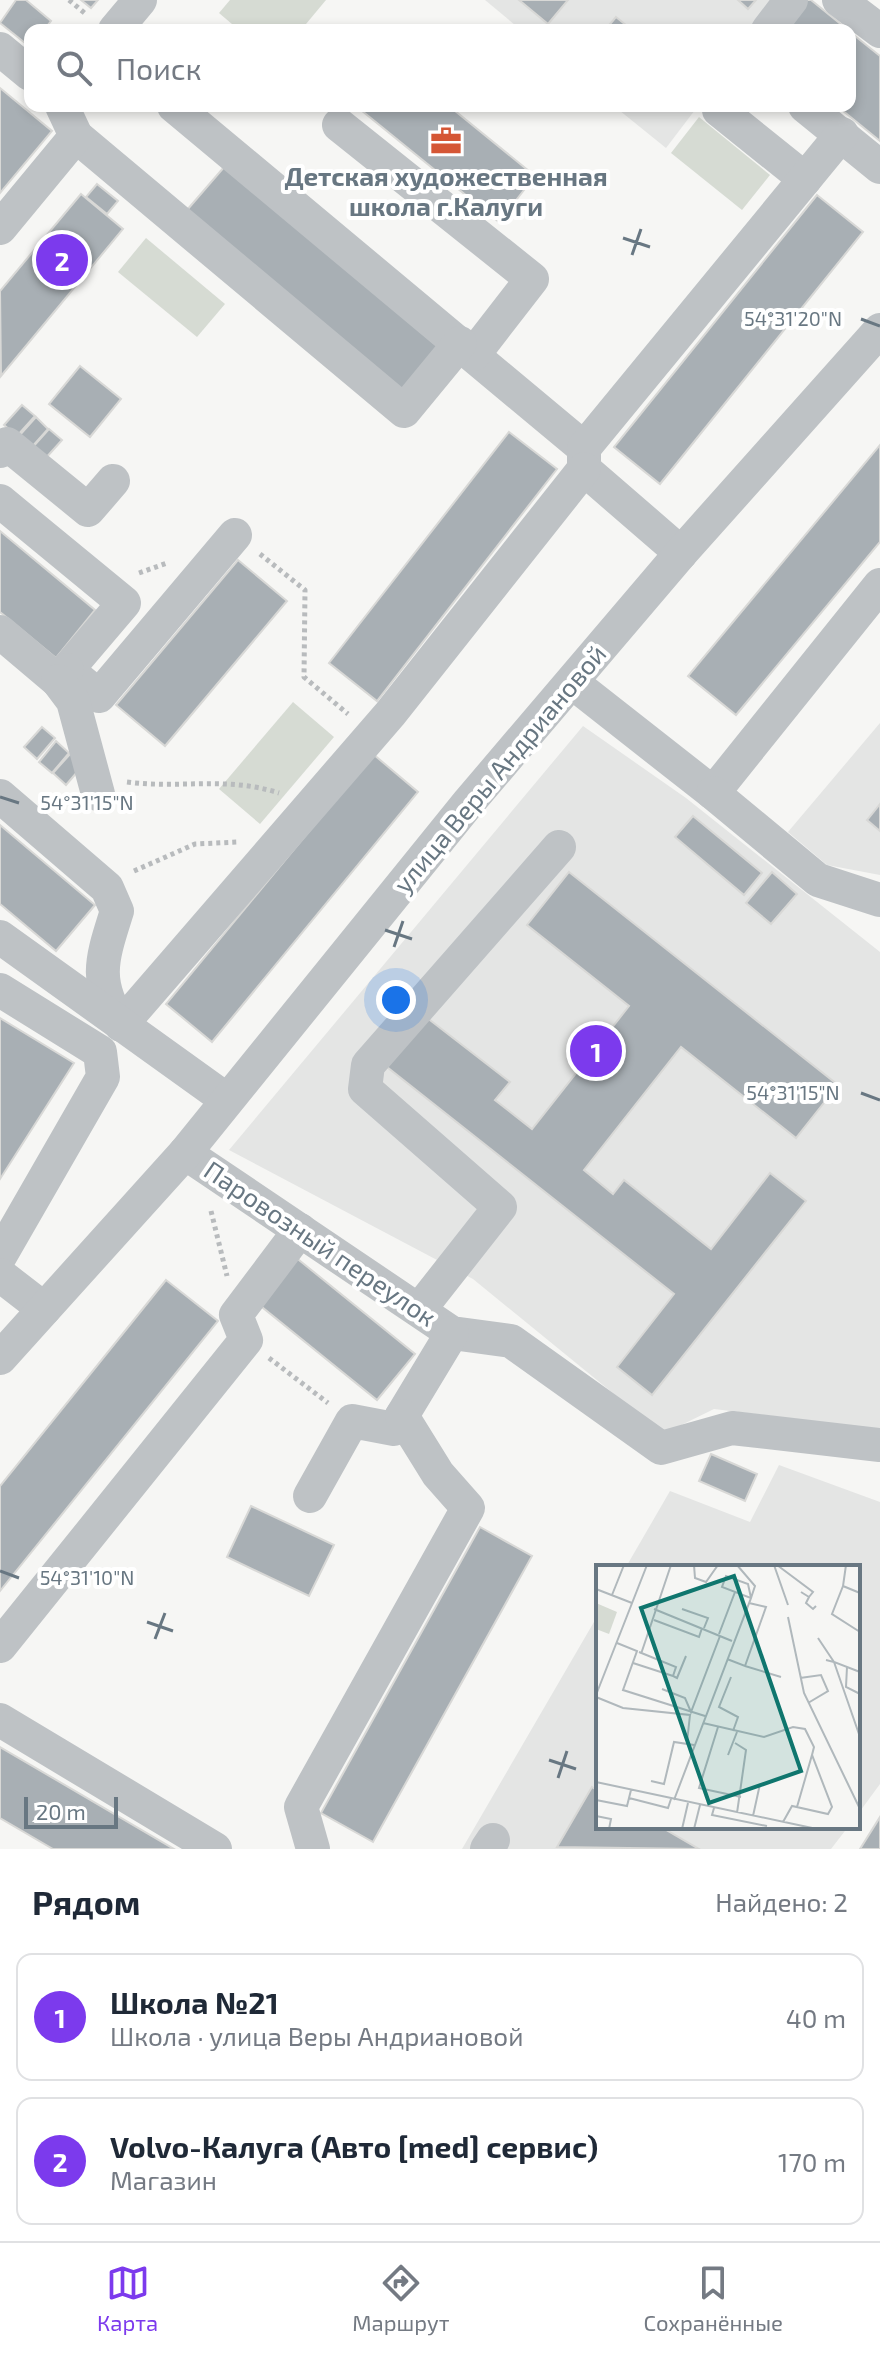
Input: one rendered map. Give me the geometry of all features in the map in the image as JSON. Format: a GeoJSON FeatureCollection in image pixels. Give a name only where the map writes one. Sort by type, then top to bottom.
{"type":"FeatureCollection","features":[{"type":"Feature","properties":{"kind":"street"},"geometry":{"type":"LineString","coordinates":[[120,24],[140,0]]}},
{"type":"Feature","properties":{"kind":"street"},"geometry":{"type":"LineString","coordinates":[[773,24],[791,0]]}},
{"type":"Feature","properties":{"kind":"street"},"geometry":{"type":"LineString","coordinates":[[839,0],[880,31]]}},
{"type":"Feature","properties":{"kind":"street"},"geometry":{"type":"LineString","coordinates":[[0,49],[24,69]]}},
{"type":"Feature","properties":{"kind":"street"},"geometry":{"type":"LineString","coordinates":[[181,112],[467,349],[681,553]]}},
{"type":"Feature","properties":{"kind":"street"},"geometry":{"type":"LineString","coordinates":[[721,112],[805,179]]}},
{"type":"Feature","properties":{"kind":"street"},"geometry":{"type":"LineString","coordinates":[[813,112],[880,167]]}},
{"type":"Feature","properties":{"kind":"street"},"geometry":{"type":"LineString","coordinates":[[0,228],[69,121],[404,411],[532,279],[339,125]]}},
{"type":"Feature","properties":{"kind":"street"},"geometry":{"type":"LineString","coordinates":[[121,1025],[390,714],[584,458],[842,134]]}},
{"type":"Feature","properties":{"kind":"street","name":"улица Веры Андриановой"},"geometry":{"type":"LineString","coordinates":[[0,1358],[185,1153],[469,802],[681,553],[880,330]]}},
{"type":"Feature","properties":{"kind":"street"},"geometry":{"type":"LineString","coordinates":[[0,451],[7,444],[88,510],[113,481]]}},
{"type":"Feature","properties":{"kind":"street"},"geometry":{"type":"LineString","coordinates":[[0,501],[124,603],[63,675]]}},
{"type":"Feature","properties":{"kind":"street"},"geometry":{"type":"LineString","coordinates":[[0,632],[99,696],[235,535]]}},
{"type":"Feature","properties":{"kind":"street"},"geometry":{"type":"LineString","coordinates":[[713,793],[880,585]]}},
{"type":"Feature","properties":{"kind":"street"},"geometry":{"type":"LineString","coordinates":[[63,675],[98,794]]}},
{"type":"Feature","properties":{"kind":"street"},"geometry":{"type":"LineString","coordinates":[[573,683],[818,880],[880,900]]}},
{"type":"Feature","properties":{"kind":"street"},"geometry":{"type":"LineString","coordinates":[[0,796],[107,888],[117,911],[101,963],[105,999],[121,1025]]}},
{"type":"Feature","properties":{"kind":"street"},"geometry":{"type":"LineString","coordinates":[[419,1310],[500,1207],[365,1089],[368,1065],[559,847]]}},
{"type":"Feature","properties":{"kind":"street"},"geometry":{"type":"LineString","coordinates":[[0,937],[227,1100]]}},
{"type":"Feature","properties":{"kind":"street"},"geometry":{"type":"LineString","coordinates":[[0,990],[100,1052],[103,1077],[0,1256]]}},
{"type":"Feature","properties":{"kind":"street","name":"Паровозный переулок"},"geometry":{"type":"LineString","coordinates":[[185,1153],[452,1333],[511,1341],[661,1448],[732,1428],[880,1445]]}},
{"type":"Feature","properties":{"kind":"street"},"geometry":{"type":"LineString","coordinates":[[0,1646],[241,1328],[300,1230]]}},
{"type":"Feature","properties":{"kind":"street"},"geometry":{"type":"LineString","coordinates":[[0,1275],[44,1309]]}},
{"type":"Feature","properties":{"kind":"street"},"geometry":{"type":"LineString","coordinates":[[310,1496],[352,1421],[394,1429],[452,1333]]}},
{"type":"Feature","properties":{"kind":"street"},"geometry":{"type":"LineString","coordinates":[[313,1849],[301,1807],[468,1508],[438,1474],[402,1416]]}},
{"type":"Feature","properties":{"kind":"street"},"geometry":{"type":"LineString","coordinates":[[0,1720],[215,1849]]}},
{"type":"Feature","properties":{"kind":"path"},"geometry":{"type":"LineString","coordinates":[[235,535],[305,590],[304,677],[371,733]]}},
{"type":"Feature","properties":{"kind":"path"},"geometry":{"type":"LineString","coordinates":[[99,585],[169,561]]}},
{"type":"Feature","properties":{"kind":"path"},"geometry":{"type":"LineString","coordinates":[[98,794],[126,782],[161,786],[202,782],[249,783],[311,803]]}},
{"type":"Feature","properties":{"kind":"path"},"geometry":{"type":"LineString","coordinates":[[107,888],[148,863],[195,844],[279,840]]}},
{"type":"Feature","properties":{"kind":"path"},"geometry":{"type":"LineString","coordinates":[[211,1208],[241,1328],[352,1421]]}},
{"type":"Feature","properties":{"kind":"shaded area"},"geometry":{"type":"Polygon","coordinates":[[[230,0],[326,0],[306,24],[232,24],[219,13],[230,0]]]}},
{"type":"Feature","properties":{"kind":"shaded area"},"geometry":{"type":"Polygon","coordinates":[[[485,0],[777,0],[759,24],[514,24],[485,0]]]}},
{"type":"Feature","properties":{"kind":"shaded area"},"geometry":{"type":"Polygon","coordinates":[[[621,112],[693,112],[666,148],[621,112]]]}},
{"type":"Feature","properties":{"kind":"shaded area"},"geometry":{"type":"Polygon","coordinates":[[[699,117],[770,175],[742,210],[671,153],[699,117]]]}},
{"type":"Feature","properties":{"kind":"shaded area"},"geometry":{"type":"Polygon","coordinates":[[[146,238],[225,304],[197,337],[118,272],[146,238]]]}},
{"type":"Feature","properties":{"kind":"shaded area"},"geometry":{"type":"Polygon","coordinates":[[[293,702],[334,737],[260,824],[219,789],[293,702]]]}},
{"type":"Feature","properties":{"kind":"shaded area"},"geometry":{"type":"Polygon","coordinates":[[[880,723],[880,875],[827,865],[788,832],[880,723]]]}},
{"type":"Feature","properties":{"kind":"shaded area"},"geometry":{"type":"Polygon","coordinates":[[[583,726],[686,798],[880,952],[880,1429],[714,1409],[663,1434],[473,1279],[229,1150],[583,726]]]}},
{"type":"Feature","properties":{"kind":"shaded area"},"geometry":{"type":"Polygon","coordinates":[[[779,1465],[880,1502],[880,1784],[860,1811],[860,1565],[627,1565],[670,1491],[750,1522],[779,1465]]]}},
{"type":"Feature","properties":{"kind":"shaded area"},"geometry":{"type":"Polygon","coordinates":[[[596,1618],[596,1829],[846,1829],[831,1849],[462,1849],[596,1618]]]}},
{"type":"Feature","properties":{"kind":"building"},"geometry":{"type":"Polygon","coordinates":[[[16,0],[26,0],[51,21],[49,24],[24,24],[24,42],[0,23],[16,0]]]}},
{"type":"Feature","properties":{"kind":"building"},"geometry":{"type":"Polygon","coordinates":[[[81,0],[98,0],[91,8],[81,0]]]}},
{"type":"Feature","properties":{"kind":"building"},"geometry":{"type":"Polygon","coordinates":[[[519,0],[568,0],[548,24],[519,0]]]}},
{"type":"Feature","properties":{"kind":"building"},"geometry":{"type":"Polygon","coordinates":[[[738,0],[756,0],[748,9],[738,0]]]}},
{"type":"Feature","properties":{"kind":"building"},"geometry":{"type":"Polygon","coordinates":[[[807,0],[811,0],[841,24],[788,24],[807,0]]]}},
{"type":"Feature","properties":{"kind":"building"},"geometry":{"type":"Polygon","coordinates":[[[616,17],[625,24],[610,24],[616,17]]]}},
{"type":"Feature","properties":{"kind":"building"},"geometry":{"type":"Polygon","coordinates":[[[856,37],[880,56],[880,141],[844,112],[856,112],[856,37]]]}},
{"type":"Feature","properties":{"kind":"building"},"geometry":{"type":"Polygon","coordinates":[[[0,88],[24,108],[24,112],[29,112],[52,131],[0,193],[0,88]]]}},
{"type":"Feature","properties":{"kind":"building","name":"Детская художественная школа г.Калуги"},"geometry":{"type":"Polygon","coordinates":[[[363,112],[456,112],[535,176],[499,222],[363,112]]]}},
{"type":"Feature","properties":{"kind":"building"},"geometry":{"type":"Polygon","coordinates":[[[225,166],[441,349],[404,393],[187,210],[225,166]]]}},
{"type":"Feature","properties":{"kind":"building"},"geometry":{"type":"Polygon","coordinates":[[[97,184],[118,201],[107,214],[86,197],[97,184]]]}},
{"type":"Feature","properties":{"kind":"building"},"geometry":{"type":"Polygon","coordinates":[[[81,194],[123,229],[1,376],[0,291],[81,194]]]}},
{"type":"Feature","properties":{"kind":"building"},"geometry":{"type":"Polygon","coordinates":[[[817,195],[863,232],[660,484],[614,447],[817,195]]]}},
{"type":"Feature","properties":{"kind":"building"},"geometry":{"type":"Polygon","coordinates":[[[80,366],[121,399],[90,437],[49,404],[80,366]]]}},
{"type":"Feature","properties":{"kind":"building"},"geometry":{"type":"Polygon","coordinates":[[[22,405],[35,416],[17,436],[4,425],[22,405]]]}},
{"type":"Feature","properties":{"kind":"building"},"geometry":{"type":"Polygon","coordinates":[[[36,417],[48,429],[31,448],[18,437],[36,417]]]}},
{"type":"Feature","properties":{"kind":"building"},"geometry":{"type":"Polygon","coordinates":[[[49,429],[62,440],[44,460],[31,449],[49,429]]]}},
{"type":"Feature","properties":{"kind":"building"},"geometry":{"type":"Polygon","coordinates":[[[509,432],[557,469],[377,701],[329,663],[509,432]]]}},
{"type":"Feature","properties":{"kind":"building"},"geometry":{"type":"Polygon","coordinates":[[[880,445],[880,542],[736,715],[688,676],[880,445]]]}},
{"type":"Feature","properties":{"kind":"building"},"geometry":{"type":"Polygon","coordinates":[[[0,531],[95,610],[56,658],[0,612],[0,531]]]}},
{"type":"Feature","properties":{"kind":"building"},"geometry":{"type":"Polygon","coordinates":[[[238,560],[287,601],[165,746],[116,705],[238,560]]]}},
{"type":"Feature","properties":{"kind":"building"},"geometry":{"type":"Polygon","coordinates":[[[42,727],[55,738],[37,759],[24,747],[42,727]]]}},
{"type":"Feature","properties":{"kind":"building"},"geometry":{"type":"Polygon","coordinates":[[[56,741],[69,753],[52,773],[39,762],[56,741]]]}},
{"type":"Feature","properties":{"kind":"building"},"geometry":{"type":"Polygon","coordinates":[[[71,753],[84,764],[66,785],[53,773],[71,753]]]}},
{"type":"Feature","properties":{"kind":"building"},"geometry":{"type":"Polygon","coordinates":[[[373,754],[418,792],[212,1042],[166,1004],[373,754]]]}},
{"type":"Feature","properties":{"kind":"building"},"geometry":{"type":"Polygon","coordinates":[[[880,804],[880,831],[867,820],[880,804]]]}},
{"type":"Feature","properties":{"kind":"building"},"geometry":{"type":"Polygon","coordinates":[[[693,816],[762,873],[744,895],[675,837],[693,816]]]}},
{"type":"Feature","properties":{"kind":"building"},"geometry":{"type":"Polygon","coordinates":[[[0,825],[95,905],[56,951],[0,904],[0,825]]]}},
{"type":"Feature","properties":{"kind":"building"},"geometry":{"type":"Polygon","coordinates":[[[569,872],[838,1085],[796,1138],[681,1047],[584,1170],[613,1194],[624,1180],[711,1249],[770,1173],[806,1201],[652,1395],[617,1367],[674,1294],[387,1067],[426,1017],[510,1082],[495,1100],[532,1129],[629,1006],[527,925],[569,872]]]}},
{"type":"Feature","properties":{"kind":"building"},"geometry":{"type":"Polygon","coordinates":[[[772,872],[797,894],[771,924],[746,903],[772,872]]]}},
{"type":"Feature","properties":{"kind":"building"},"geometry":{"type":"Polygon","coordinates":[[[0,1018],[74,1063],[0,1179],[0,1018]]]}},
{"type":"Feature","properties":{"kind":"building"},"geometry":{"type":"Polygon","coordinates":[[[294,1256],[415,1354],[377,1400],[257,1303],[294,1256]]]}},
{"type":"Feature","properties":{"kind":"building"},"geometry":{"type":"Polygon","coordinates":[[[166,1280],[218,1321],[0,1591],[0,1486],[166,1280]]]}},
{"type":"Feature","properties":{"kind":"building"},"geometry":{"type":"Polygon","coordinates":[[[711,1454],[757,1474],[745,1501],[699,1481],[711,1454]]]}},
{"type":"Feature","properties":{"kind":"building"},"geometry":{"type":"Polygon","coordinates":[[[251,1506],[334,1545],[309,1596],[227,1557],[251,1506]]]}},
{"type":"Feature","properties":{"kind":"building"},"geometry":{"type":"Polygon","coordinates":[[[480,1527],[532,1556],[373,1842],[321,1813],[480,1527]]]}},
{"type":"Feature","properties":{"kind":"building"},"geometry":{"type":"Polygon","coordinates":[[[0,1747],[174,1849],[53,1849],[0,1818],[0,1747]]]}},
{"type":"Feature","properties":{"kind":"building"},"geometry":{"type":"Polygon","coordinates":[[[592,1787],[596,1790],[596,1829],[664,1829],[699,1849],[557,1847],[592,1787]]]}},
{"type":"Feature","properties":{"kind":"building"},"geometry":{"type":"Polygon","coordinates":[[[880,1817],[880,1849],[860,1849],[880,1817]]]}},
{"type":"Feature","properties":{"kind":"place","name":"Детская художественная школа г.Калуги"},"geometry":{"type":"Point","coordinates":[446,141]}},
{"type":"Feature","properties":{"kind":"place","name":"Volvo-Калуга (Авто [med] сервис)"},"geometry":{"type":"Point","coordinates":[62,260]}},
{"type":"Feature","properties":{"kind":"place","name":"Школа №21"},"geometry":{"type":"Point","coordinates":[596,1051]}}]}
